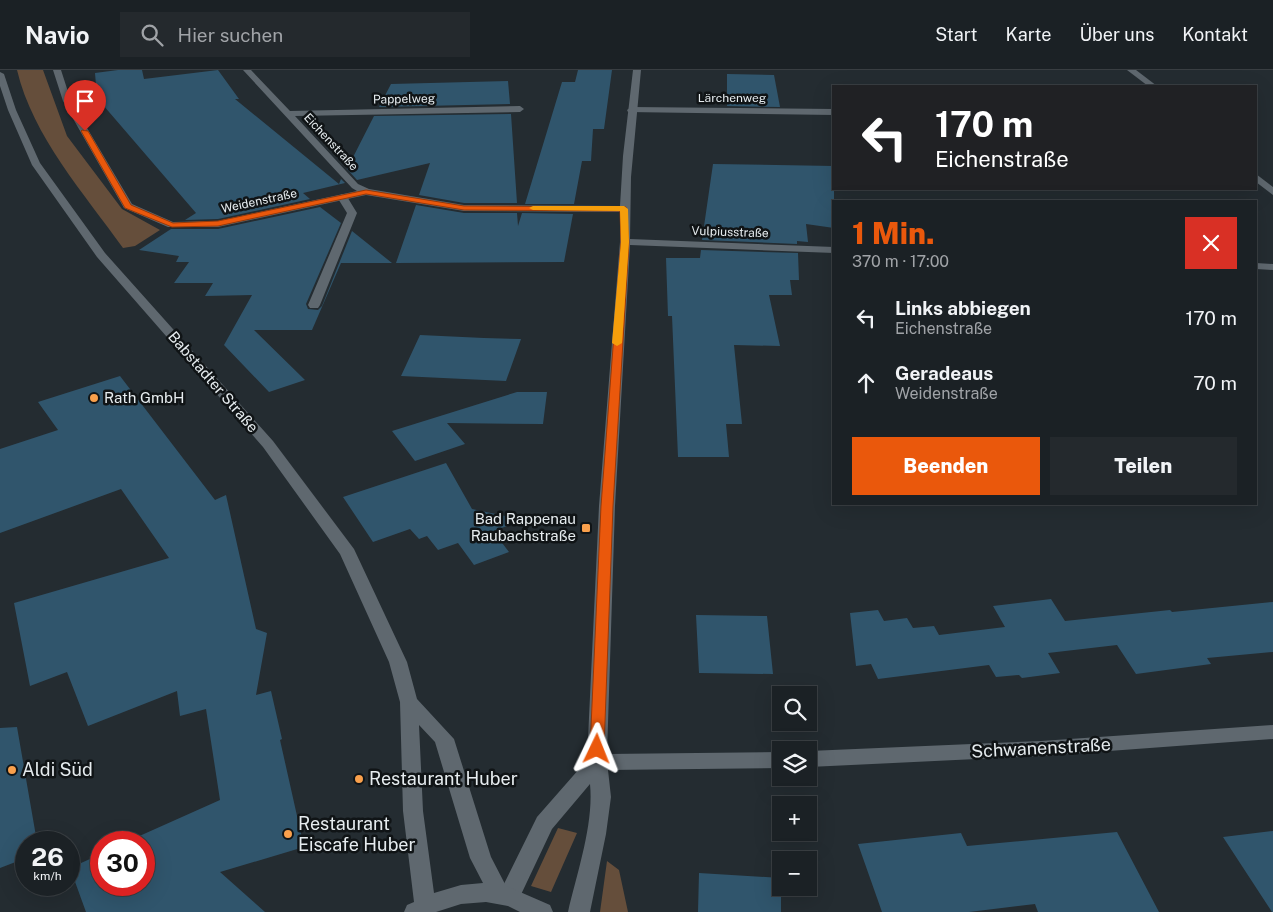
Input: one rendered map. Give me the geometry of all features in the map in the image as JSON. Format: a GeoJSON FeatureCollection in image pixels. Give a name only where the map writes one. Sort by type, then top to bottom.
{"type":"FeatureCollection","features":[{"type":"Feature","properties":{"kind":"street","name":"Weidenstraße"},"geometry":{"type":"LineString","coordinates":[[57,70],[67,101],[128,206],[172,225],[218,224],[366,192]]}},
{"type":"Feature","properties":{"kind":"street","name":"Eichenstraße"},"geometry":{"type":"LineString","coordinates":[[247,70],[355,186],[366,192],[464,208],[624,209]]}},
{"type":"Feature","properties":{"kind":"street"},"geometry":{"type":"LineString","coordinates":[[579,912],[596,834],[601,797],[596,762],[608,497],[625,242],[624,209],[631,110],[637,70]]}},
{"type":"Feature","properties":{"kind":"street"},"geometry":{"type":"LineString","coordinates":[[1132,70],[1152,85]]}},
{"type":"Feature","properties":{"kind":"street","name":"Babstadter Straße"},"geometry":{"type":"LineString","coordinates":[[0,74],[12,110],[35,163],[101,255],[268,444],[348,553],[398,662],[409,702],[413,811],[420,909],[450,897],[475,893],[504,895],[542,912]]}},
{"type":"Feature","properties":{"kind":"street","name":"Pappelweg"},"geometry":{"type":"LineString","coordinates":[[288,114],[520,108]]}},
{"type":"Feature","properties":{"kind":"street","name":"Lärchenweg"},"geometry":{"type":"LineString","coordinates":[[631,110],[832,112]]}},
{"type":"Feature","properties":{"kind":"street"},"geometry":{"type":"LineString","coordinates":[[1257,177],[1273,192]]}},
{"type":"Feature","properties":{"kind":"street"},"geometry":{"type":"LineString","coordinates":[[314,305],[352,214],[342,197]]}},
{"type":"Feature","properties":{"kind":"street","name":"Vulpiusstraße"},"geometry":{"type":"LineString","coordinates":[[625,242],[832,250]]}},
{"type":"Feature","properties":{"kind":"street"},"geometry":{"type":"LineString","coordinates":[[1257,266],[1272,268]]}},
{"type":"Feature","properties":{"kind":"street","name":"Babstadter Straße"},"geometry":{"type":"LineString","coordinates":[[409,702],[444,739],[481,858],[504,895]]}},
{"type":"Feature","properties":{"kind":"street","name":"Schwanenstraße"},"geometry":{"type":"LineString","coordinates":[[817,759],[1132,743],[1273,732]]}},
{"type":"Feature","properties":{"kind":"street"},"geometry":{"type":"LineString","coordinates":[[504,895],[544,823],[596,762],[772,760]]}},
{"type":"Feature","properties":{"kind":"shaded area"},"geometry":{"type":"Polygon","coordinates":[[[17,70],[43,70],[67,136],[122,209],[160,230],[135,246],[123,248],[61,164],[47,141],[25,95],[17,70]]]}},
{"type":"Feature","properties":{"kind":"shaded area"},"geometry":{"type":"Polygon","coordinates":[[[558,828],[577,833],[551,892],[531,886],[558,828]]]}},
{"type":"Feature","properties":{"kind":"shaded area"},"geometry":{"type":"Polygon","coordinates":[[[607,861],[619,870],[628,912],[600,912],[607,861]]]}},
{"type":"Feature","properties":{"kind":"building"},"geometry":{"type":"Polygon","coordinates":[[[118,70],[142,70],[144,79],[218,70],[239,99],[235,99],[339,184],[341,179],[345,183],[303,193],[310,199],[218,219],[185,220],[196,213],[97,98],[95,73],[118,70]]]}},
{"type":"Feature","properties":{"kind":"building"},"geometry":{"type":"Polygon","coordinates":[[[578,70],[612,70],[604,129],[593,129],[591,161],[582,161],[574,204],[525,204],[562,82],[575,82],[578,70]]]}},
{"type":"Feature","properties":{"kind":"building"},"geometry":{"type":"Polygon","coordinates":[[[727,74],[774,75],[780,107],[727,106],[727,74]]]}},
{"type":"Feature","properties":{"kind":"building"},"geometry":{"type":"Polygon","coordinates":[[[508,81],[510,104],[379,107],[391,84],[508,81]]]}},
{"type":"Feature","properties":{"kind":"building"},"geometry":{"type":"Polygon","coordinates":[[[511,114],[517,203],[464,203],[419,195],[430,163],[357,180],[347,169],[374,116],[511,114]]]}},
{"type":"Feature","properties":{"kind":"building"},"geometry":{"type":"Polygon","coordinates":[[[713,164],[832,166],[834,200],[832,200],[832,228],[806,224],[808,242],[797,241],[797,244],[702,240],[713,164]]]}},
{"type":"Feature","properties":{"kind":"building"},"geometry":{"type":"Polygon","coordinates":[[[416,205],[464,213],[517,213],[518,226],[522,213],[573,214],[564,262],[396,263],[416,205]]]}},
{"type":"Feature","properties":{"kind":"building"},"geometry":{"type":"Polygon","coordinates":[[[320,207],[341,223],[306,304],[308,309],[318,310],[322,306],[352,231],[392,263],[341,263],[312,330],[254,330],[305,380],[269,392],[224,345],[252,295],[205,296],[213,283],[174,283],[189,262],[176,262],[179,256],[139,250],[171,229],[218,229],[320,207]]]}},
{"type":"Feature","properties":{"kind":"building"},"geometry":{"type":"Polygon","coordinates":[[[701,250],[798,253],[799,280],[790,280],[792,295],[769,295],[780,346],[734,345],[742,424],[726,424],[729,457],[678,457],[672,316],[668,316],[666,258],[700,258],[701,250]]]}},
{"type":"Feature","properties":{"kind":"building"},"geometry":{"type":"Polygon","coordinates":[[[420,335],[521,339],[506,381],[401,376],[420,335]]]}},
{"type":"Feature","properties":{"kind":"building"},"geometry":{"type":"Polygon","coordinates":[[[120,376],[215,500],[226,495],[256,629],[267,633],[256,695],[271,691],[304,847],[220,872],[265,912],[86,912],[80,896],[80,863],[90,859],[90,896],[155,896],[155,831],[151,831],[220,800],[206,709],[180,716],[177,691],[88,726],[67,672],[30,686],[14,603],[169,558],[121,489],[0,533],[0,449],[58,430],[38,402],[120,376]]]}},
{"type":"Feature","properties":{"kind":"building"},"geometry":{"type":"Polygon","coordinates":[[[517,392],[547,392],[543,424],[447,423],[465,444],[415,461],[392,431],[517,392]]]}},
{"type":"Feature","properties":{"kind":"building"},"geometry":{"type":"Polygon","coordinates":[[[446,463],[472,509],[524,520],[493,531],[509,552],[474,565],[458,543],[438,550],[427,536],[419,539],[410,529],[373,542],[343,497],[446,463]]]}},
{"type":"Feature","properties":{"kind":"building"},"geometry":{"type":"Polygon","coordinates":[[[1051,599],[1065,621],[1273,602],[1273,652],[1207,658],[1211,664],[1136,674],[1117,645],[1048,653],[1060,673],[1022,678],[1019,675],[996,677],[989,665],[878,679],[871,664],[856,666],[850,613],[878,610],[884,621],[907,618],[913,628],[934,626],[939,635],[1005,627],[993,606],[1051,599]]]}},
{"type":"Feature","properties":{"kind":"building"},"geometry":{"type":"Polygon","coordinates":[[[696,615],[767,616],[773,674],[699,673],[696,615]]]}},
{"type":"Feature","properties":{"kind":"building","name":"Aldi Süd"},"geometry":{"type":"Polygon","coordinates":[[[17,727],[35,831],[15,831],[15,862],[0,868],[0,728],[17,727]]]}},
{"type":"Feature","properties":{"kind":"building"},"geometry":{"type":"Polygon","coordinates":[[[1273,831],[1273,912],[1272,912],[1223,837],[1273,831]]]}},
{"type":"Feature","properties":{"kind":"building"},"geometry":{"type":"Polygon","coordinates":[[[1117,832],[1159,912],[1038,912],[1035,904],[969,912],[882,912],[858,844],[961,833],[967,846],[1117,832]]]}},
{"type":"Feature","properties":{"kind":"building"},"geometry":{"type":"Polygon","coordinates":[[[699,873],[772,877],[772,896],[781,896],[781,912],[698,912],[699,873]]]}},
{"type":"Feature","properties":{"kind":"slow traffic"},"geometry":{"type":"LineString","coordinates":[[533,208],[624,209],[625,242],[617,343]]}},
{"type":"Feature","properties":{"kind":"place","name":"Rath GmbH"},"geometry":{"type":"Point","coordinates":[94,398]}},
{"type":"Feature","properties":{"kind":"place","name":"Bad Rappenau Raubachstraße"},"geometry":{"type":"Point","coordinates":[586,528]}},
{"type":"Feature","properties":{"kind":"place","name":"Aldi Süd"},"geometry":{"type":"Point","coordinates":[12,770]}},
{"type":"Feature","properties":{"kind":"place","name":"Restaurant Huber"},"geometry":{"type":"Point","coordinates":[359,779]}},
{"type":"Feature","properties":{"kind":"place","name":"Restaurant Eiscafe Huber"},"geometry":{"type":"Point","coordinates":[288,834]}},
{"type":"Feature","properties":{"kind":"route"},"geometry":{"type":"LineString","coordinates":[[85,131],[128,206],[172,225],[218,224],[366,192],[464,208],[624,209],[625,242],[615,366],[607,506],[597,749]]}}]}
